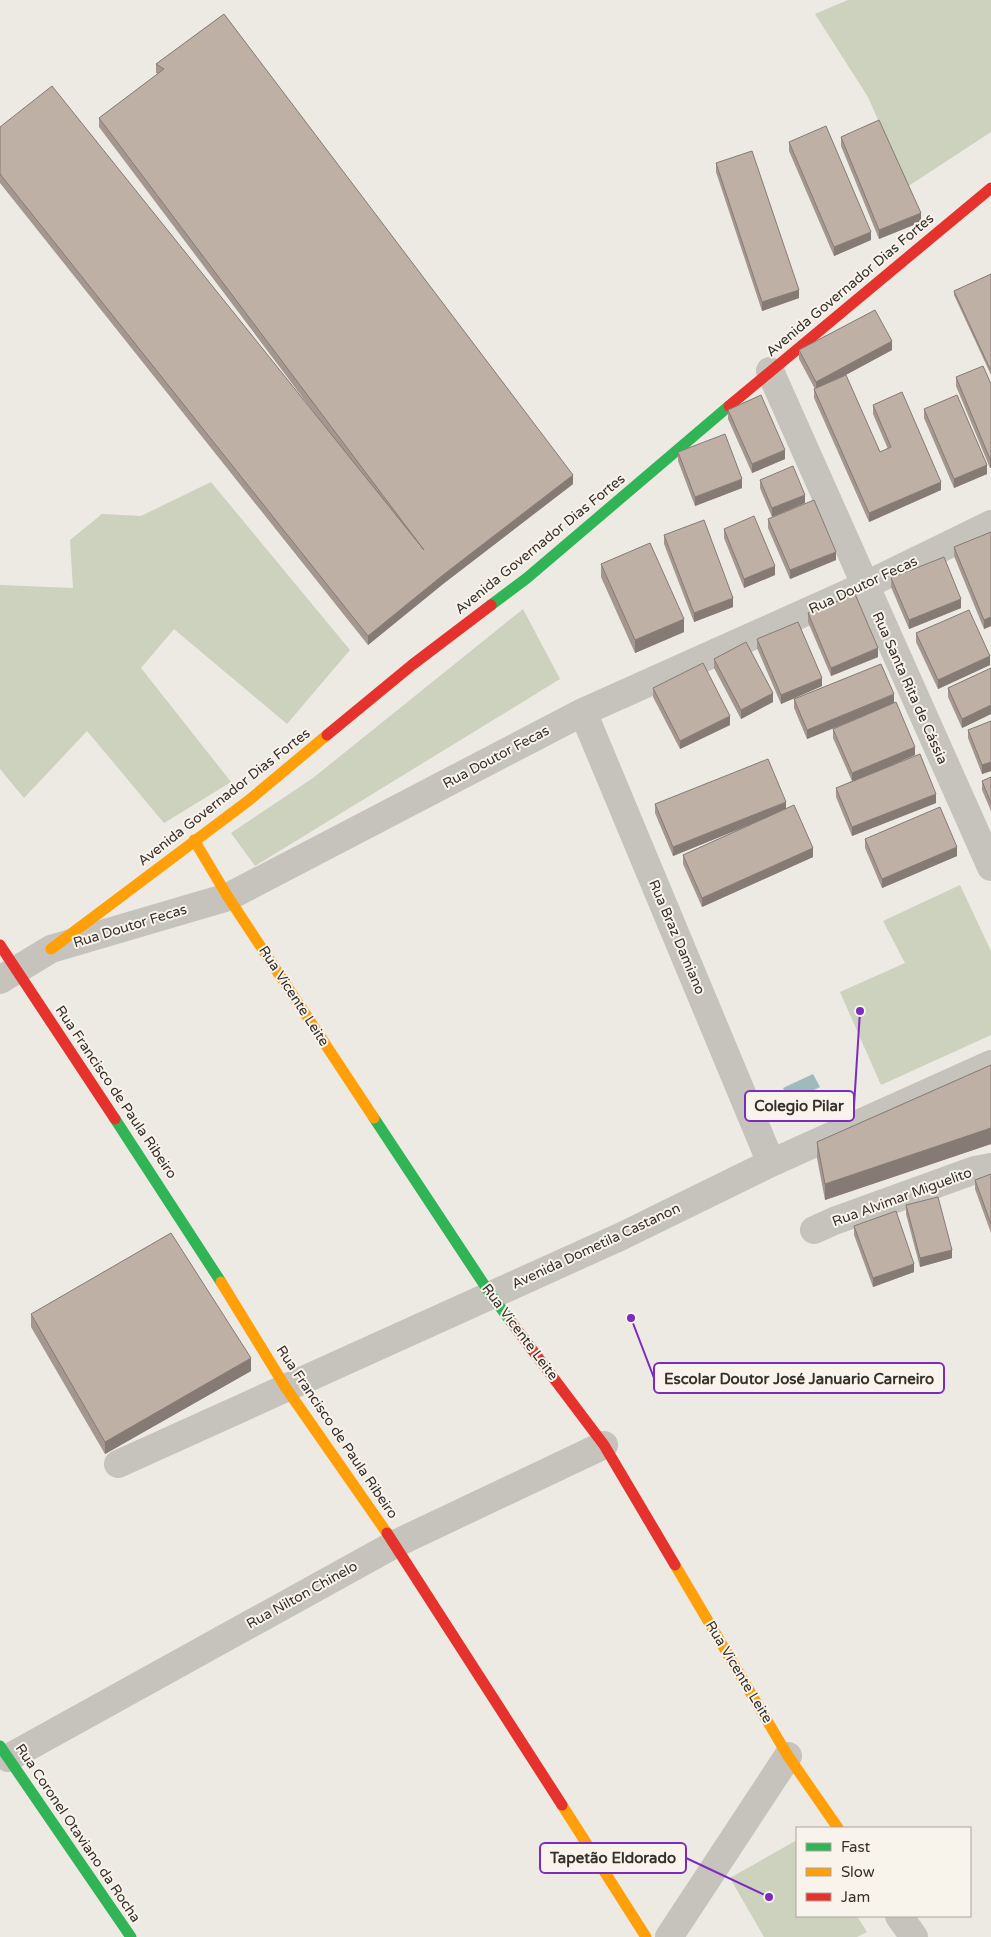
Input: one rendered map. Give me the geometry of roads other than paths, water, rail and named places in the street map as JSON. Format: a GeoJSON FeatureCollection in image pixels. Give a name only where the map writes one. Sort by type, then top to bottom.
{"type":"FeatureCollection","features":[{"type":"Feature","properties":{"kind":"street","name":"Avenida Governador Dias Fortes"},"geometry":{"type":"LineString","coordinates":[[51,949],[248,800],[412,665],[527,578],[770,371],[991,188]]}},
{"type":"Feature","properties":{"kind":"street","name":"Rua Santa Rita de Cássia"},"geometry":{"type":"LineString","coordinates":[[770,371],[864,586],[991,867]]}},
{"type":"Feature","properties":{"kind":"street","name":"Rua Doutor Fecas"},"geometry":{"type":"LineString","coordinates":[[8,975],[51,949],[228,897],[582,712],[864,586],[991,524]]}},
{"type":"Feature","properties":{"kind":"street","name":"Rua Braz Damiano"},"geometry":{"type":"LineString","coordinates":[[582,712],[771,1163]]}},
{"type":"Feature","properties":{"kind":"street","name":"Rua Vicente Leite"},"geometry":{"type":"LineString","coordinates":[[194,840],[228,897],[491,1295],[604,1446],[788,1756],[837,1827]]}},
{"type":"Feature","properties":{"kind":"street","name":"Rua Francisco de Paula Ribeiro"},"geometry":{"type":"LineString","coordinates":[[0,945],[8,975],[192,1235],[286,1388],[395,1544],[646,1937]]}},
{"type":"Feature","properties":{"kind":"street","name":"Avenida Dometila Castanon"},"geometry":{"type":"LineString","coordinates":[[118,1464],[622,1236],[771,1163],[991,1064]]}},
{"type":"Feature","properties":{"kind":"street","name":"Rua Alvimar Miguelito"},"geometry":{"type":"LineString","coordinates":[[814,1230],[974,1170],[991,1167]]}},
{"type":"Feature","properties":{"kind":"street","name":"Rua Nilton Chinelo"},"geometry":{"type":"LineString","coordinates":[[4,1752],[395,1544],[604,1446]]}},
{"type":"Feature","properties":{"kind":"street","name":"Rua Coronel Otaviano da Rocha"},"geometry":{"type":"LineString","coordinates":[[4,1752],[130,1937]]}},
{"type":"Feature","properties":{"kind":"street"},"geometry":{"type":"LineString","coordinates":[[669,1937],[788,1756]]}},
{"type":"Feature","properties":{"kind":"street"},"geometry":{"type":"LineString","coordinates":[[900,1917],[914,1937]]}},
{"type":"Feature","properties":{"kind":"water"},"geometry":{"type":"Polygon","coordinates":[[[813,1074],[820,1087],[790,1102],[783,1088],[813,1074]]]}},
{"type":"Feature","properties":{"kind":"place","name":"Colegio Pilar"},"geometry":{"type":"Point","coordinates":[860,1011]}},
{"type":"Feature","properties":{"kind":"place","name":"Escolar Doutor José Januario Carneiro"},"geometry":{"type":"Point","coordinates":[631,1318]}},
{"type":"Feature","properties":{"kind":"place","name":"Tapetão Eldorado"},"geometry":{"type":"Point","coordinates":[769,1897]}}]}
